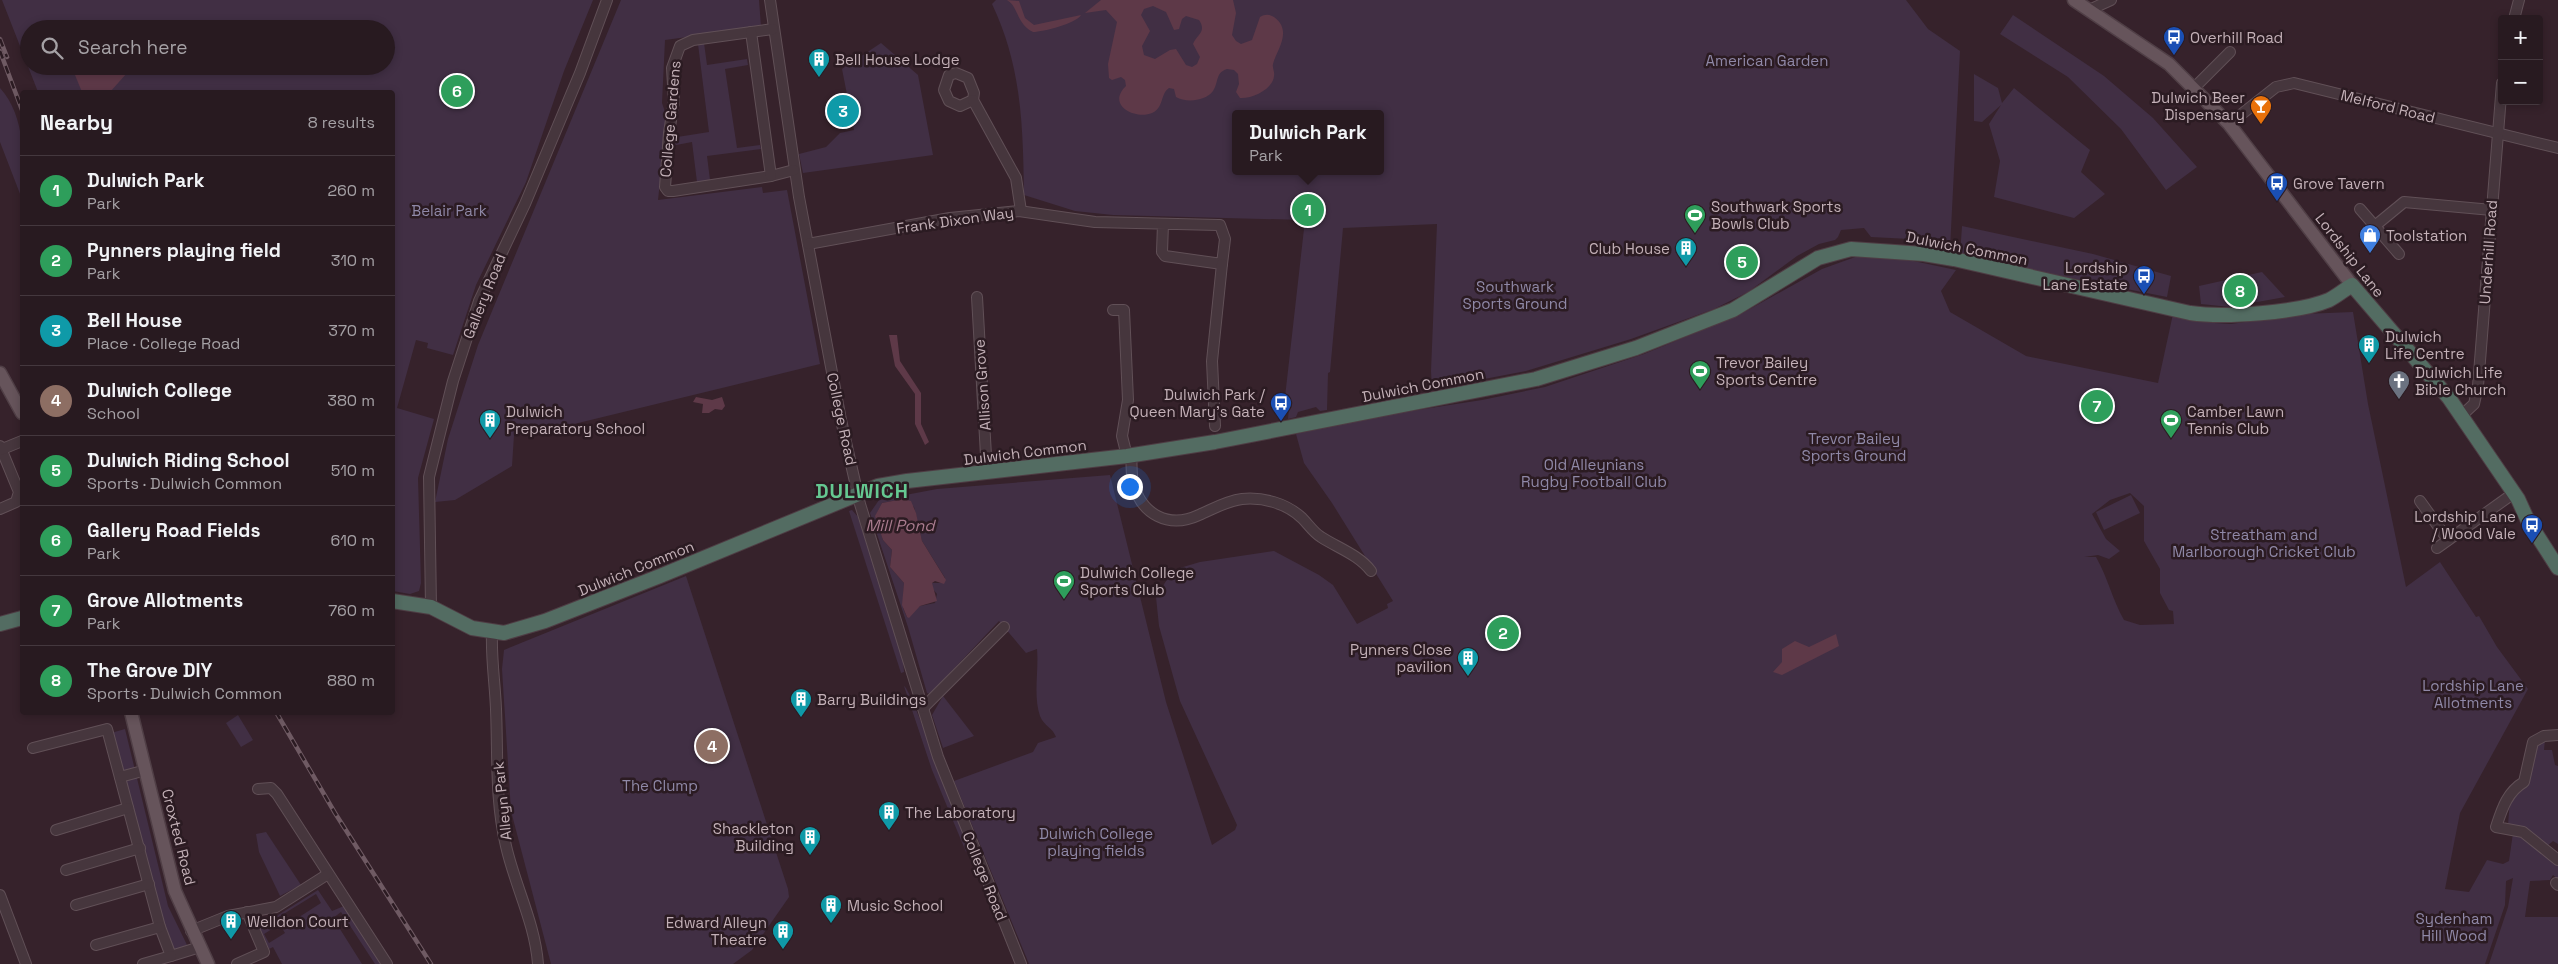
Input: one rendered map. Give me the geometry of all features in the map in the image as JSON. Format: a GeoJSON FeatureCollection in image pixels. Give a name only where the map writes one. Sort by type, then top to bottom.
{"type":"FeatureCollection","features":[{"type":"Feature","properties":{"kind":"highway","name":"Dulwich Common"},"geometry":{"type":"LineString","coordinates":[[492,633],[504,633],[527,627],[567,613],[878,486],[907,481],[1129,456],[1244,436],[1536,379],[1636,348],[1734,310],[1818,258],[1851,249],[1924,254],[1954,259],[2190,313],[2212,316],[2236,315],[2319,303],[2337,296],[2352,285]]}},
{"type":"Feature","properties":{"kind":"highway","name":"Lordship Lane"},"geometry":{"type":"LineString","coordinates":[[2352,285],[2421,364],[2461,416],[2516,496],[2528,521],[2558,568]]}},
{"type":"Feature","properties":{"kind":"highway"},"geometry":{"type":"LineString","coordinates":[[2516,496],[2534,516],[2558,552]]}},
{"type":"Feature","properties":{"kind":"highway"},"geometry":{"type":"LineString","coordinates":[[395,601],[431,607],[472,628],[492,633]]}},
{"type":"Feature","properties":{"kind":"highway"},"geometry":{"type":"LineString","coordinates":[[0,624],[20,619]]}},
{"type":"Feature","properties":{"kind":"main road","name":"Lordship Lane"},"geometry":{"type":"LineString","coordinates":[[2074,0],[2169,64],[2194,88],[2228,124],[2352,285]]}},
{"type":"Feature","properties":{"kind":"main road"},"geometry":{"type":"LineString","coordinates":[[0,373],[20,409]]}},
{"type":"Feature","properties":{"kind":"main road","name":"Croxted Road"},"geometry":{"type":"LineString","coordinates":[[132,715],[170,877],[205,963]]}},
{"type":"Feature","properties":{"kind":"street","name":"Gallery Road"},"geometry":{"type":"LineString","coordinates":[[431,607],[429,476],[456,372],[479,301],[524,204],[580,73],[607,0]]}},
{"type":"Feature","properties":{"kind":"street","name":"College Road"},"geometry":{"type":"LineString","coordinates":[[770,0],[794,170],[841,420],[858,494],[922,708],[950,789],[1021,964]]}},
{"type":"Feature","properties":{"kind":"street"},"geometry":{"type":"LineString","coordinates":[[2089,10],[2111,0]]}},
{"type":"Feature","properties":{"kind":"street"},"geometry":{"type":"LineString","coordinates":[[2515,15],[2519,0]]}},
{"type":"Feature","properties":{"kind":"street","name":"College Gardens"},"geometry":{"type":"LineString","coordinates":[[773,30],[690,41],[682,44],[676,53],[672,68],[674,101],[665,187],[668,191],[673,191],[771,176],[794,170]]}},
{"type":"Feature","properties":{"kind":"street"},"geometry":{"type":"LineString","coordinates":[[750,32],[771,176]]}},
{"type":"Feature","properties":{"kind":"street"},"geometry":{"type":"LineString","coordinates":[[2194,88],[2230,52]]}},
{"type":"Feature","properties":{"kind":"street","name":"Melford Road"},"geometry":{"type":"LineString","coordinates":[[2228,124],[2276,87],[2294,83],[2558,148]]}},
{"type":"Feature","properties":{"kind":"street"},"geometry":{"type":"LineString","coordinates":[[973,100],[1016,178],[1021,211]]}},
{"type":"Feature","properties":{"kind":"street","name":"Underhill Road"},"geometry":{"type":"LineString","coordinates":[[2461,416],[2474,404],[2478,386],[2499,105]]}},
{"type":"Feature","properties":{"kind":"street"},"geometry":{"type":"LineString","coordinates":[[2376,225],[2404,202],[2492,210]]}},
{"type":"Feature","properties":{"kind":"street"},"geometry":{"type":"LineString","coordinates":[[2360,209],[2376,225],[2399,254]]}},
{"type":"Feature","properties":{"kind":"street","name":"Frank Dixon Way"},"geometry":{"type":"LineString","coordinates":[[808,244],[950,218],[1021,211],[1095,222],[1220,225],[1224,238],[1212,360],[1215,426]]}},
{"type":"Feature","properties":{"kind":"street"},"geometry":{"type":"LineString","coordinates":[[1163,224],[1162,252],[1165,256],[1222,264]]}},
{"type":"Feature","properties":{"kind":"street","name":"Allison Grove"},"geometry":{"type":"LineString","coordinates":[[976,297],[987,473]]}},
{"type":"Feature","properties":{"kind":"street"},"geometry":{"type":"LineString","coordinates":[[1113,310],[1124,310],[1128,400],[1122,436],[1129,456],[1132,481],[1139,499],[1155,516],[1170,522],[1182,522],[1232,501],[1262,499],[1296,513],[1320,537],[1363,561],[1371,572]]}},
{"type":"Feature","properties":{"kind":"street"},"geometry":{"type":"LineString","coordinates":[[0,509],[16,502],[19,492],[0,449],[20,442]]}},
{"type":"Feature","properties":{"kind":"street"},"geometry":{"type":"LineString","coordinates":[[2437,548],[2516,496]]}},
{"type":"Feature","properties":{"kind":"street"},"geometry":{"type":"LineString","coordinates":[[2420,501],[2448,540]]}},
{"type":"Feature","properties":{"kind":"street"},"geometry":{"type":"LineString","coordinates":[[922,708],[1004,627]]}},
{"type":"Feature","properties":{"kind":"street","name":"Alleyn Park"},"geometry":{"type":"LineString","coordinates":[[492,633],[491,656],[496,710],[501,823],[512,870],[534,936],[538,964]]}},
{"type":"Feature","properties":{"kind":"street"},"geometry":{"type":"LineString","coordinates":[[33,748],[107,729],[160,927],[171,956]]}},
{"type":"Feature","properties":{"kind":"street"},"geometry":{"type":"LineString","coordinates":[[2558,735],[2544,736],[2533,742],[2524,782],[2517,786],[2504,802],[2496,827],[2522,832],[2558,860]]}},
{"type":"Feature","properties":{"kind":"street"},"geometry":{"type":"LineString","coordinates":[[120,777],[146,770]]}},
{"type":"Feature","properties":{"kind":"street"},"geometry":{"type":"LineString","coordinates":[[258,789],[272,788],[277,794],[387,964]]}},
{"type":"Feature","properties":{"kind":"street"},"geometry":{"type":"LineString","coordinates":[[56,830],[128,808]]}},
{"type":"Feature","properties":{"kind":"street"},"geometry":{"type":"LineString","coordinates":[[66,870],[140,848]]}},
{"type":"Feature","properties":{"kind":"street"},"geometry":{"type":"LineString","coordinates":[[191,931],[228,916],[276,907],[328,874]]}},
{"type":"Feature","properties":{"kind":"street"},"geometry":{"type":"LineString","coordinates":[[76,905],[149,884]]}},
{"type":"Feature","properties":{"kind":"street"},"geometry":{"type":"LineString","coordinates":[[0,895],[26,964]]}},
{"type":"Feature","properties":{"kind":"street"},"geometry":{"type":"LineString","coordinates":[[238,964],[264,952],[247,912]]}},
{"type":"Feature","properties":{"kind":"street"},"geometry":{"type":"LineString","coordinates":[[96,945],[160,927]]}},
{"type":"Feature","properties":{"kind":"street"},"geometry":{"type":"LineString","coordinates":[[142,964],[200,947]]}},
{"type":"Feature","properties":{"kind":"green space","name":"Belair Park"},"geometry":{"type":"Polygon","coordinates":[[[2,0],[593,0],[564,71],[526,182],[476,285],[453,355],[427,348],[428,343],[416,340],[397,408],[434,419],[418,478],[421,583],[419,591],[410,594],[395,591],[395,90],[37,90],[31,75],[395,75],[395,20],[20,20],[20,46],[2,0]]]}},
{"type":"Feature","properties":{"kind":"green space"},"geometry":{"type":"Polygon","coordinates":[[[621,0],[759,0],[761,27],[665,40],[662,103],[667,118],[658,200],[762,187],[763,193],[787,190],[820,364],[570,425],[514,435],[512,466],[455,500],[435,502],[448,439],[478,345],[621,0]]]}},
{"type":"Feature","properties":{"kind":"green space"},"geometry":{"type":"Polygon","coordinates":[[[996,0],[1906,0],[1928,29],[1960,51],[1950,249],[1910,239],[1871,237],[1864,228],[1841,230],[1835,240],[1819,244],[1797,256],[1748,292],[1714,309],[1631,339],[1526,371],[1432,389],[1431,371],[1437,224],[1343,228],[1330,372],[1328,373],[1327,410],[1320,411],[1316,407],[1298,412],[1296,417],[1288,419],[1289,407],[1284,406],[1305,220],[1113,215],[1075,211],[1024,195],[1023,145],[1019,98],[1010,51],[992,4],[996,0]]]}},
{"type":"Feature","properties":{"kind":"green space"},"geometry":{"type":"Polygon","coordinates":[[[2013,15],[2104,76],[2153,118],[2197,167],[2166,190],[2121,129],[2068,77],[2000,34],[2013,15]]]}},
{"type":"Feature","properties":{"kind":"green space"},"geometry":{"type":"Polygon","coordinates":[[[704,43],[707,65],[747,59],[748,65],[725,69],[737,148],[760,145],[761,149],[707,156],[710,180],[697,182],[692,142],[671,146],[671,138],[709,132],[698,44],[704,43]]]}},
{"type":"Feature","properties":{"kind":"green space"},"geometry":{"type":"Polygon","coordinates":[[[881,43],[918,75],[933,155],[803,173],[799,154],[826,147],[840,133],[854,130],[842,69],[881,43]]]}},
{"type":"Feature","properties":{"kind":"green space"},"geometry":{"type":"Polygon","coordinates":[[[1974,74],[1998,88],[2002,103],[2014,88],[2090,150],[2081,172],[2105,194],[2074,218],[1994,197],[2000,161],[1989,124],[2001,105],[1982,122],[1974,121],[1974,74]]]}},
{"type":"Feature","properties":{"kind":"green space"},"geometry":{"type":"Polygon","coordinates":[[[0,88],[9,100],[20,131],[20,194],[0,142],[0,88]]]}},
{"type":"Feature","properties":{"kind":"green space"},"geometry":{"type":"Polygon","coordinates":[[[1962,226],[2093,254],[2171,276],[2167,297],[1960,256],[1962,226]]]}},
{"type":"Feature","properties":{"kind":"green space"},"geometry":{"type":"Polygon","coordinates":[[[1858,256],[1890,256],[1956,270],[1941,291],[1950,312],[2026,356],[2158,383],[2173,314],[2214,323],[2231,324],[2303,314],[2353,312],[2368,404],[2406,587],[2440,562],[2476,617],[2479,616],[2497,647],[2528,689],[2460,813],[2445,889],[2469,892],[2487,860],[2503,864],[2509,861],[2513,833],[2523,835],[2558,864],[2558,879],[2553,875],[2550,880],[2530,881],[2525,917],[2558,917],[2558,964],[2489,964],[2508,907],[2513,878],[2506,881],[2505,905],[2485,964],[1029,964],[954,781],[1033,752],[1038,743],[1056,737],[1040,716],[1038,708],[1037,649],[1026,653],[999,621],[930,694],[927,693],[908,627],[870,513],[879,500],[937,489],[1110,475],[1166,702],[1212,845],[1235,830],[1237,825],[1180,701],[1159,626],[1156,597],[1173,570],[1200,562],[1274,551],[1319,575],[1333,585],[1357,624],[1388,608],[1387,604],[1393,601],[1332,503],[1304,463],[1296,434],[1353,420],[1482,400],[1545,387],[1644,354],[1739,315],[1822,269],[1858,256]],[[2130,493],[2110,500],[2092,514],[2106,539],[2120,551],[2109,559],[2098,555],[2084,557],[2096,557],[2124,620],[2140,625],[2174,624],[2173,611],[2169,610],[2160,593],[2160,569],[2144,541],[2144,506],[2130,493]],[[903,499],[882,503],[876,515],[883,540],[892,550],[890,567],[904,583],[903,608],[907,617],[920,606],[935,603],[937,594],[932,588],[932,583],[941,583],[945,578],[922,541],[914,507],[903,499]]]}},
{"type":"Feature","properties":{"kind":"green space"},"geometry":{"type":"Polygon","coordinates":[[[2262,272],[2285,297],[2230,307],[2201,304],[2199,286],[2262,272]]]}},
{"type":"Feature","properties":{"kind":"green space"},"geometry":{"type":"Polygon","coordinates":[[[2131,495],[2140,513],[2104,530],[2096,512],[2131,495]]]}},
{"type":"Feature","properties":{"kind":"green space"},"geometry":{"type":"Polygon","coordinates":[[[852,510],[858,517],[903,658],[904,672],[901,673],[849,511],[852,510]]]}},
{"type":"Feature","properties":{"kind":"green space","name":"The Clump"},"geometry":{"type":"Polygon","coordinates":[[[686,576],[789,897],[752,950],[733,964],[551,964],[511,811],[502,669],[504,650],[686,576]]]}},
{"type":"Feature","properties":{"kind":"green space"},"geometry":{"type":"Polygon","coordinates":[[[904,686],[909,693],[936,761],[968,847],[966,852],[932,770],[904,686]]]}},
{"type":"Feature","properties":{"kind":"green space"},"geometry":{"type":"Polygon","coordinates":[[[943,696],[974,736],[943,748],[932,715],[943,696]]]}},
{"type":"Feature","properties":{"kind":"green space"},"geometry":{"type":"Polygon","coordinates":[[[238,715],[253,740],[241,747],[226,723],[238,715]]]}},
{"type":"Feature","properties":{"kind":"green space"},"geometry":{"type":"Polygon","coordinates":[[[125,729],[168,906],[188,947],[174,950],[164,926],[111,733],[125,729]]]}},
{"type":"Feature","properties":{"kind":"green space"},"geometry":{"type":"Polygon","coordinates":[[[2545,739],[2544,750],[2552,750],[2555,765],[2558,766],[2558,844],[2553,841],[2546,847],[2508,825],[2510,799],[2526,784],[2528,748],[2545,739]]]}},
{"type":"Feature","properties":{"kind":"green space"},"geometry":{"type":"Polygon","coordinates":[[[266,832],[301,885],[280,896],[259,852],[256,834],[266,832]]]}},
{"type":"Feature","properties":{"kind":"green space"},"geometry":{"type":"Polygon","coordinates":[[[318,890],[332,911],[344,906],[381,964],[375,964],[341,912],[333,918],[362,964],[282,964],[273,947],[269,949],[259,927],[318,890]],[[316,894],[277,918],[280,924],[264,934],[269,943],[285,933],[282,928],[321,903],[316,894]]]}},
{"type":"Feature","properties":{"kind":"water"},"geometry":{"type":"Polygon","coordinates":[[[1007,0],[1019,1],[1025,18],[1034,25],[1081,15],[1067,24],[1033,32],[1023,25],[1014,7],[1007,0]]]}},
{"type":"Feature","properties":{"kind":"water"},"geometry":{"type":"Polygon","coordinates":[[[1101,0],[1233,0],[1236,13],[1232,35],[1241,44],[1252,40],[1260,17],[1269,15],[1280,22],[1283,34],[1273,64],[1273,81],[1266,89],[1256,95],[1240,98],[1236,92],[1239,84],[1238,74],[1234,70],[1227,69],[1219,75],[1215,88],[1206,97],[1196,100],[1180,99],[1176,97],[1174,89],[1169,88],[1156,111],[1145,115],[1131,113],[1121,105],[1119,99],[1126,86],[1125,80],[1121,77],[1112,80],[1109,78],[1108,64],[1117,22],[1106,10],[1085,13],[1101,0]],[[1153,6],[1144,9],[1141,15],[1150,31],[1142,46],[1144,55],[1155,59],[1170,50],[1176,49],[1186,65],[1192,67],[1197,64],[1200,57],[1193,44],[1202,30],[1201,24],[1199,20],[1186,16],[1182,19],[1179,29],[1174,30],[1166,12],[1153,6]]]}},
{"type":"Feature","properties":{"kind":"water"},"geometry":{"type":"Polygon","coordinates":[[[75,75],[125,75],[112,90],[81,90],[75,75]]]}},
{"type":"Feature","properties":{"kind":"water"},"geometry":{"type":"Polygon","coordinates":[[[889,335],[897,335],[900,361],[921,393],[921,424],[929,442],[925,445],[915,424],[915,394],[895,366],[889,335]]]}},
{"type":"Feature","properties":{"kind":"water"},"geometry":{"type":"Polygon","coordinates":[[[696,397],[712,400],[722,397],[725,406],[722,410],[715,409],[709,413],[702,413],[703,404],[693,402],[696,397]]]}},
{"type":"Feature","properties":{"kind":"water","name":"Mill Pond"},"geometry":{"type":"Polygon","coordinates":[[[903,499],[911,501],[916,513],[922,541],[946,580],[944,584],[935,581],[932,583],[937,601],[920,606],[909,618],[902,605],[904,583],[890,567],[892,550],[883,540],[875,516],[882,503],[903,499]]]}},
{"type":"Feature","properties":{"kind":"water"},"geometry":{"type":"Polygon","coordinates":[[[1836,634],[1839,646],[1782,675],[1773,672],[1782,662],[1782,649],[1795,641],[1809,647],[1836,634]]]}},
{"type":"Feature","properties":{"kind":"railway"},"geometry":{"type":"LineString","coordinates":[[0,39],[7,57]]}},
{"type":"Feature","properties":{"kind":"railway"},"geometry":{"type":"LineString","coordinates":[[0,51],[20,105]]}},
{"type":"Feature","properties":{"kind":"railway"},"geometry":{"type":"LineString","coordinates":[[278,715],[335,813],[431,964]]}},
{"type":"Feature","properties":{"kind":"place","name":"Overhill Road"},"geometry":{"type":"Point","coordinates":[2174,56]}},
{"type":"Feature","properties":{"kind":"place","name":"Bell House Lodge"},"geometry":{"type":"Point","coordinates":[819,78]}},
{"type":"Feature","properties":{"kind":"place","name":"Gallery Road Fields"},"geometry":{"type":"Point","coordinates":[457,91]}},
{"type":"Feature","properties":{"kind":"place","name":"Bell House"},"geometry":{"type":"Point","coordinates":[843,111]}},
{"type":"Feature","properties":{"kind":"place","name":"Dulwich Beer Dispensary"},"geometry":{"type":"Point","coordinates":[2261,125]}},
{"type":"Feature","properties":{"kind":"place","name":"Grove Tavern"},"geometry":{"type":"Point","coordinates":[2277,202]}},
{"type":"Feature","properties":{"kind":"place","name":"Dulwich Park"},"geometry":{"type":"Point","coordinates":[1308,210]}},
{"type":"Feature","properties":{"kind":"place","name":"Southwark Sports Bowls Club"},"geometry":{"type":"Point","coordinates":[1695,234]}},
{"type":"Feature","properties":{"kind":"place","name":"Toolstation"},"geometry":{"type":"Point","coordinates":[2370,254]}},
{"type":"Feature","properties":{"kind":"place","name":"Dulwich Riding School"},"geometry":{"type":"Point","coordinates":[1742,262]}},
{"type":"Feature","properties":{"kind":"place","name":"Club House"},"geometry":{"type":"Point","coordinates":[1686,267]}},
{"type":"Feature","properties":{"kind":"place","name":"The Grove DIY"},"geometry":{"type":"Point","coordinates":[2240,291]}},
{"type":"Feature","properties":{"kind":"place","name":"Lordship Lane Estate"},"geometry":{"type":"Point","coordinates":[2144,295]}},
{"type":"Feature","properties":{"kind":"place","name":"Dulwich Life Centre"},"geometry":{"type":"Point","coordinates":[2369,364]}},
{"type":"Feature","properties":{"kind":"place","name":"Trevor Bailey Sports Centre"},"geometry":{"type":"Point","coordinates":[1700,390]}},
{"type":"Feature","properties":{"kind":"place","name":"Dulwich Life Bible Church"},"geometry":{"type":"Point","coordinates":[2399,400]}},
{"type":"Feature","properties":{"kind":"place","name":"Grove Allotments"},"geometry":{"type":"Point","coordinates":[2097,406]}},
{"type":"Feature","properties":{"kind":"place","name":"Dulwich Park / Queen Mary's Gate"},"geometry":{"type":"Point","coordinates":[1281,422]}},
{"type":"Feature","properties":{"kind":"place","name":"Dulwich Preparatory School"},"geometry":{"type":"Point","coordinates":[490,439]}},
{"type":"Feature","properties":{"kind":"place","name":"Camber Lawn Tennis Club"},"geometry":{"type":"Point","coordinates":[2171,439]}},
{"type":"Feature","properties":{"kind":"place","name":"Lordship Lane / Wood Vale"},"geometry":{"type":"Point","coordinates":[2532,544]}},
{"type":"Feature","properties":{"kind":"place","name":"Dulwich College Sports Club"},"geometry":{"type":"Point","coordinates":[1064,600]}},
{"type":"Feature","properties":{"kind":"place","name":"Pynners playing field"},"geometry":{"type":"Point","coordinates":[1503,633]}},
{"type":"Feature","properties":{"kind":"place","name":"Pynners Close pavilion"},"geometry":{"type":"Point","coordinates":[1468,677]}},
{"type":"Feature","properties":{"kind":"place","name":"Barry Buildings"},"geometry":{"type":"Point","coordinates":[801,718]}},
{"type":"Feature","properties":{"kind":"place","name":"Dulwich College"},"geometry":{"type":"Point","coordinates":[712,746]}},
{"type":"Feature","properties":{"kind":"place","name":"The Laboratory"},"geometry":{"type":"Point","coordinates":[889,831]}},
{"type":"Feature","properties":{"kind":"place","name":"Shackleton Building"},"geometry":{"type":"Point","coordinates":[810,856]}},
{"type":"Feature","properties":{"kind":"place","name":"Music School"},"geometry":{"type":"Point","coordinates":[831,924]}},
{"type":"Feature","properties":{"kind":"place","name":"Welldon Court"},"geometry":{"type":"Point","coordinates":[231,940]}},
{"type":"Feature","properties":{"kind":"place","name":"Edward Alleyn Theatre"},"geometry":{"type":"Point","coordinates":[783,950]}},
{"type":"Feature","properties":{"kind":"district","name":"DULWICH"},"geometry":{"type":"Point","coordinates":[862,491]}},
{"type":"Feature","properties":{"kind":"park label","name":"American Garden"},"geometry":{"type":"Point","coordinates":[1767,60]}},
{"type":"Feature","properties":{"kind":"park label","name":"Southwark Sports Ground"},"geometry":{"type":"Point","coordinates":[1515,294]}},
{"type":"Feature","properties":{"kind":"park label","name":"Trevor Bailey Sports Ground"},"geometry":{"type":"Point","coordinates":[1854,446]}},
{"type":"Feature","properties":{"kind":"park label","name":"Old Alleynians Rugby Football Club"},"geometry":{"type":"Point","coordinates":[1594,472]}},
{"type":"Feature","properties":{"kind":"park label","name":"Streatham and Marlborough Cricket Club"},"geometry":{"type":"Point","coordinates":[2264,542]}},
{"type":"Feature","properties":{"kind":"park label","name":"Lordship Lane Allotments"},"geometry":{"type":"Point","coordinates":[2473,694]}},
{"type":"Feature","properties":{"kind":"park label","name":"Dulwich College playing fields"},"geometry":{"type":"Point","coordinates":[1096,842]}},
{"type":"Feature","properties":{"kind":"park label","name":"Sydenham Hill Wood"},"geometry":{"type":"Point","coordinates":[2454,926]}}]}
